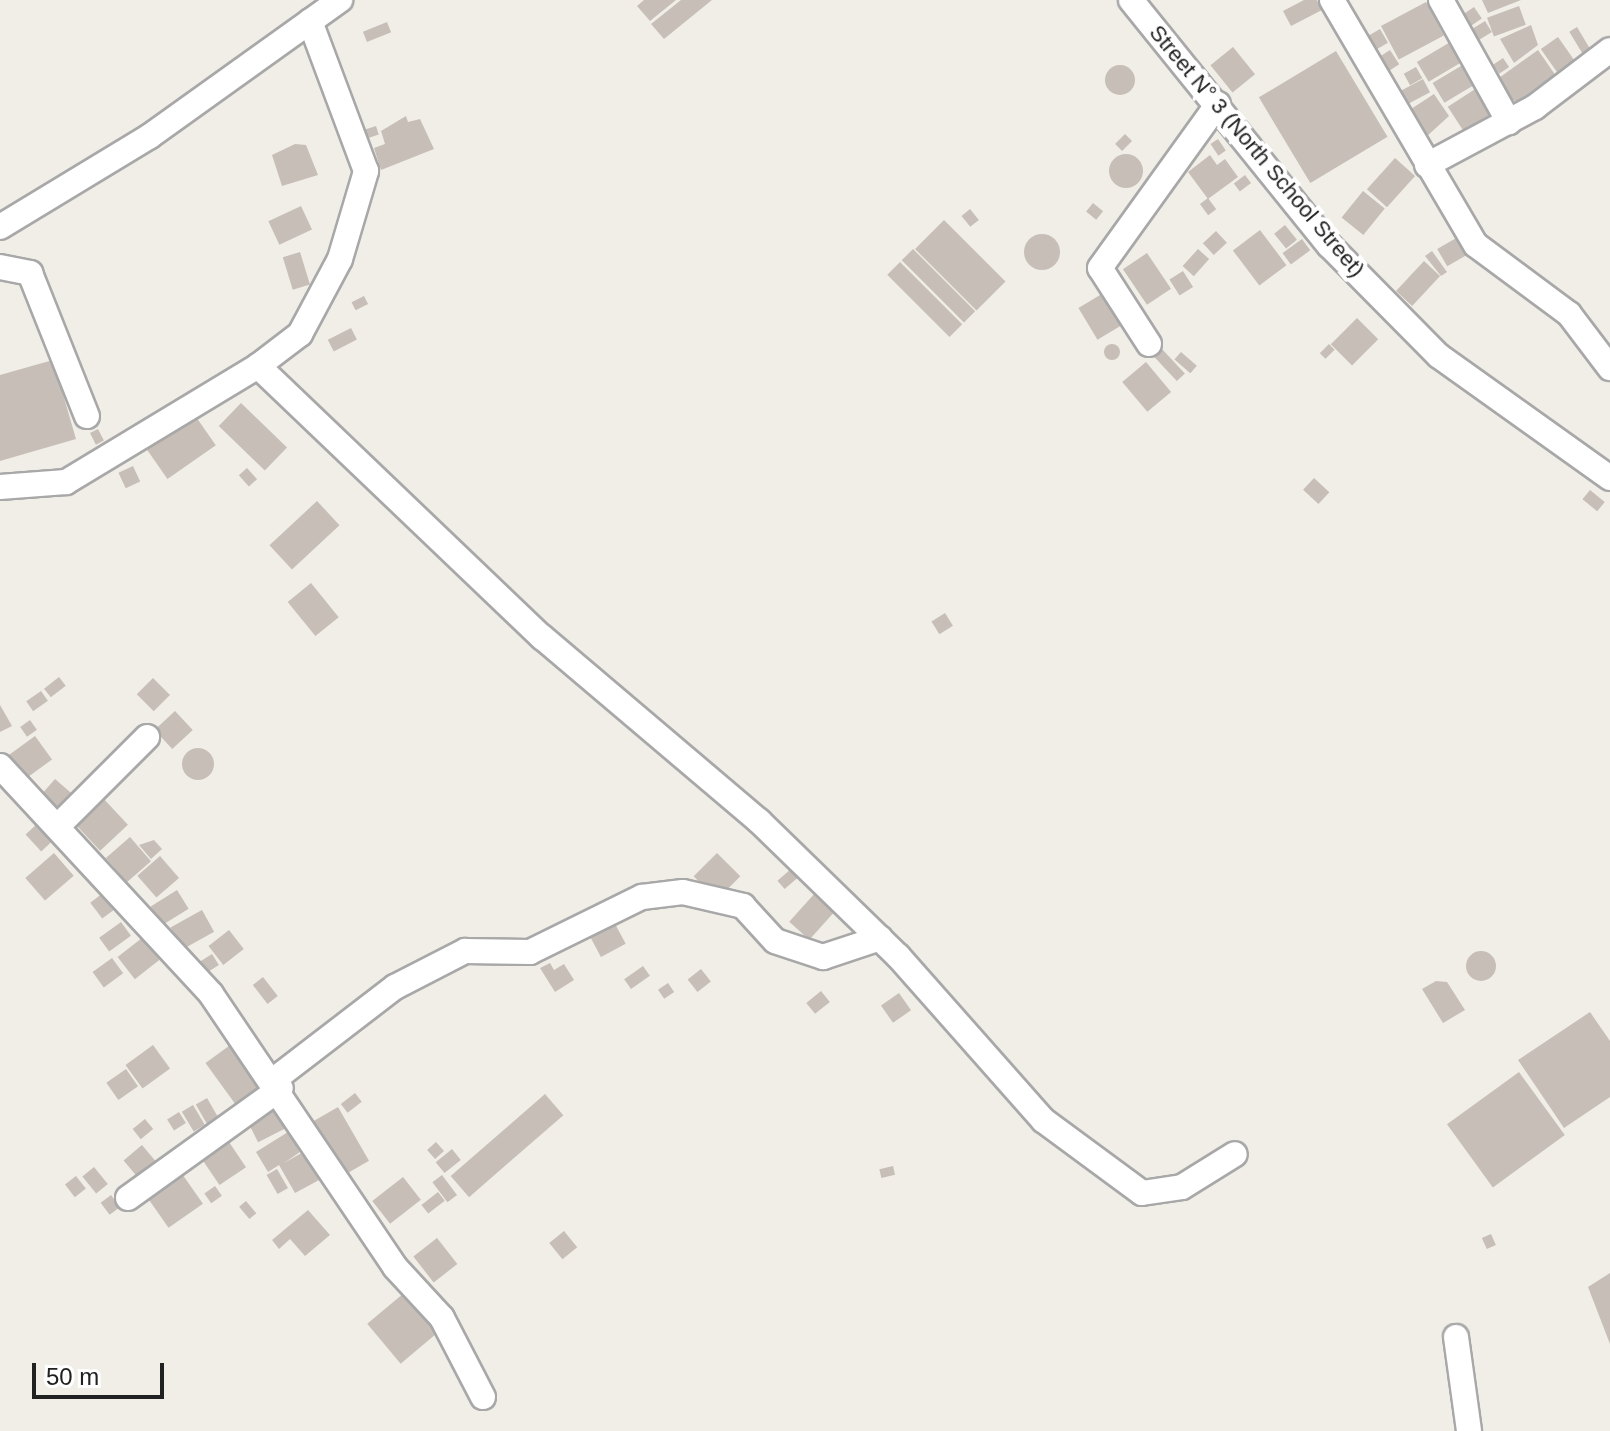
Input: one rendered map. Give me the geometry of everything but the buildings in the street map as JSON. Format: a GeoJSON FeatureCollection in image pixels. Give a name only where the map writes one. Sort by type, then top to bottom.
{"type":"FeatureCollection","features":[{"type":"Feature","properties":{"kind":"street"},"geometry":{"type":"LineString","coordinates":[[0,227],[60,196],[340,0]]}},
{"type":"Feature","properties":{"kind":"street","name":"Street N° 3 (North School Street)"},"geometry":{"type":"LineString","coordinates":[[1131,0],[1329,245],[1439,356],[1610,478]]}},
{"type":"Feature","properties":{"kind":"street"},"geometry":{"type":"LineString","coordinates":[[1332,0],[1476,245],[1569,314],[1610,368]]}},
{"type":"Feature","properties":{"kind":"street"},"geometry":{"type":"LineString","coordinates":[[1441,0],[1509,122]]}},
{"type":"Feature","properties":{"kind":"street"},"geometry":{"type":"LineString","coordinates":[[0,487],[66,482],[258,366],[300,334],[340,259],[366,171],[310,21]]}},
{"type":"Feature","properties":{"kind":"street"},"geometry":{"type":"LineString","coordinates":[[1427,165],[1509,122],[1610,50]]}},
{"type":"Feature","properties":{"kind":"street"},"geometry":{"type":"LineString","coordinates":[[1149,344],[1100,268],[1218,104]]}},
{"type":"Feature","properties":{"kind":"street"},"geometry":{"type":"LineString","coordinates":[[0,267],[30,273],[87,416]]}},
{"type":"Feature","properties":{"kind":"street"},"geometry":{"type":"LineString","coordinates":[[258,366],[542,637],[759,821],[880,938],[1043,1120],[1142,1193],[1182,1187],[1235,1154]]}},
{"type":"Feature","properties":{"kind":"street"},"geometry":{"type":"LineString","coordinates":[[58,826],[147,737]]}},
{"type":"Feature","properties":{"kind":"street"},"geometry":{"type":"LineString","coordinates":[[0,766],[211,994],[278,1084],[395,1267],[442,1318],[483,1397]]}},
{"type":"Feature","properties":{"kind":"street"},"geometry":{"type":"LineString","coordinates":[[128,1198],[278,1084],[395,987],[465,951],[530,952],[642,897],[683,892],[743,906],[775,941],[823,957],[880,938]]}},
{"type":"Feature","properties":{"kind":"street"},"geometry":{"type":"LineString","coordinates":[[1456,1337],[1469,1431]]}}]}
